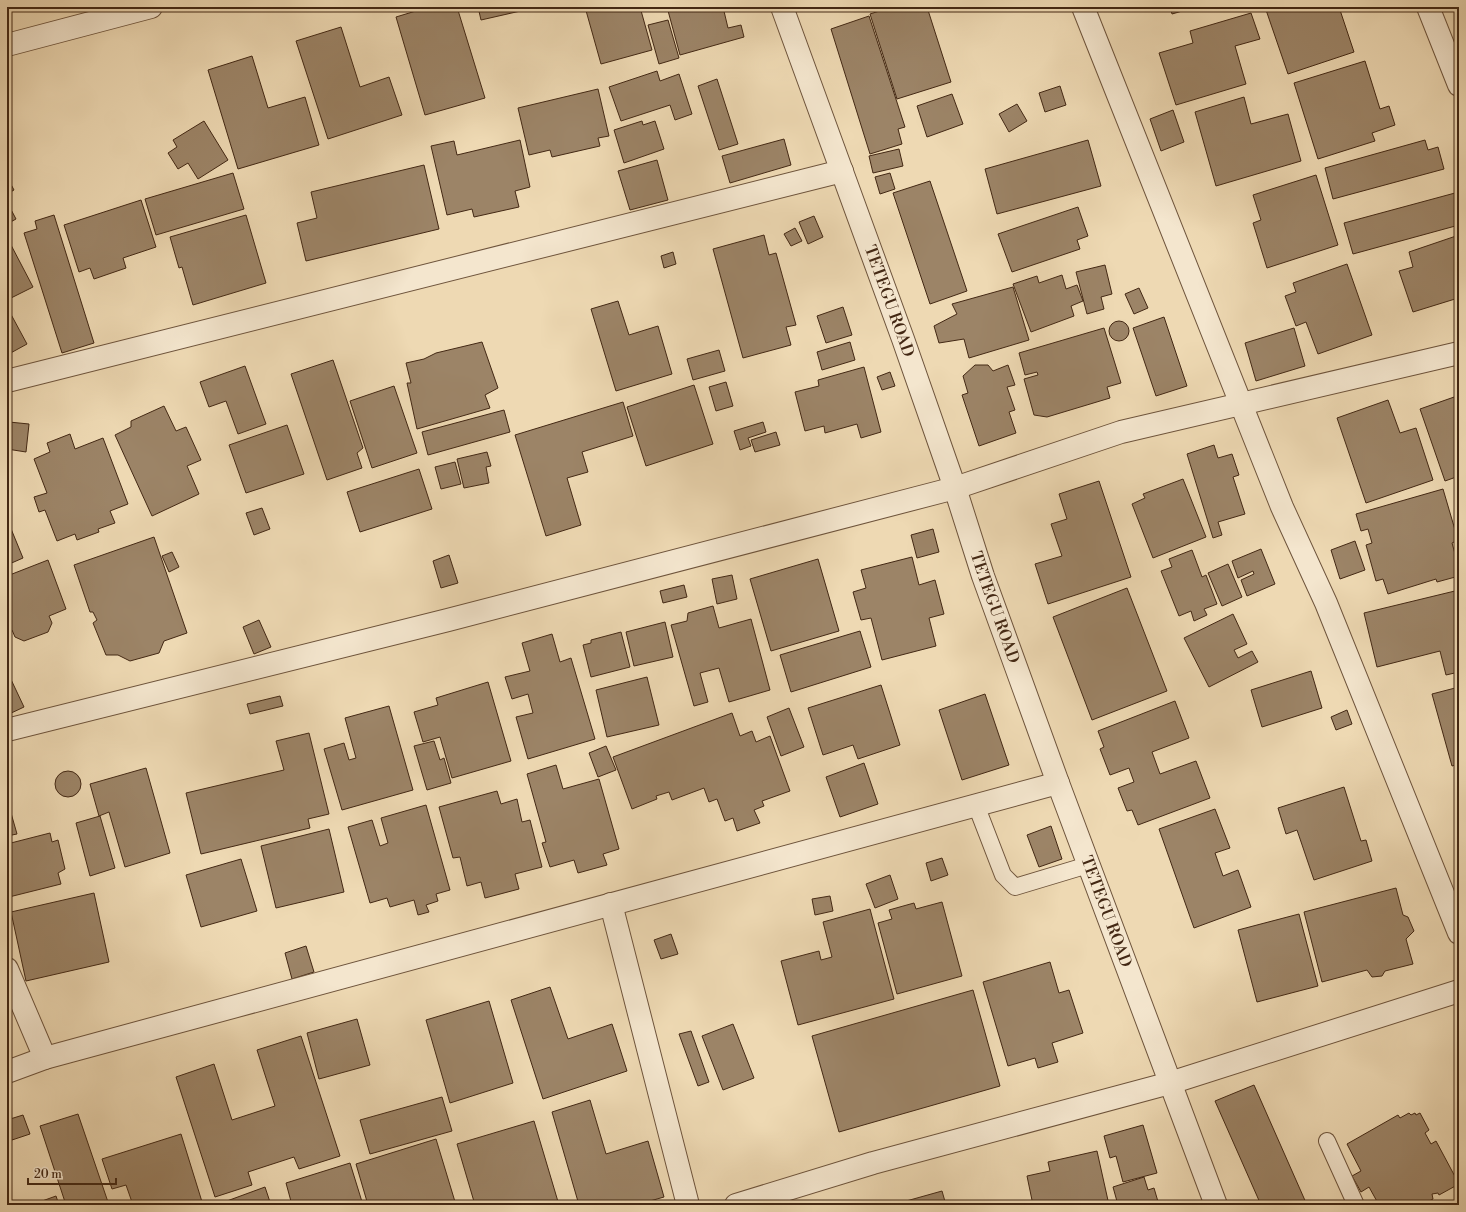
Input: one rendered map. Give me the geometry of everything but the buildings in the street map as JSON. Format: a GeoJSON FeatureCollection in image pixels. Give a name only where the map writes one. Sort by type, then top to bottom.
{"type":"FeatureCollection","features":[{"type":"Feature","properties":{"kind":"street"},"geometry":{"type":"LineString","coordinates":[[7,45],[151,7]]}},
{"type":"Feature","properties":{"kind":"street","name":"TETEGU ROAD"},"geometry":{"type":"LineString","coordinates":[[782,7],[955,488],[983,576],[1088,865],[1216,1205]]}},
{"type":"Feature","properties":{"kind":"street"},"geometry":{"type":"LineString","coordinates":[[1082,7],[1282,507],[1326,603],[1459,933]]}},
{"type":"Feature","properties":{"kind":"street"},"geometry":{"type":"LineString","coordinates":[[1428,7],[1459,85]]}},
{"type":"Feature","properties":{"kind":"street"},"geometry":{"type":"LineString","coordinates":[[7,381],[842,171]]}},
{"type":"Feature","properties":{"kind":"street"},"geometry":{"type":"LineString","coordinates":[[7,730],[448,620],[955,488],[1121,432],[1459,353]]}},
{"type":"Feature","properties":{"kind":"street"},"geometry":{"type":"LineString","coordinates":[[7,1072],[45,1058],[1058,783]]}},
{"type":"Feature","properties":{"kind":"street"},"geometry":{"type":"LineString","coordinates":[[611,904],[688,1205]]}},
{"type":"Feature","properties":{"kind":"street"},"geometry":{"type":"LineString","coordinates":[[7,969],[45,1058]]}},
{"type":"Feature","properties":{"kind":"street"},"geometry":{"type":"LineString","coordinates":[[736,1205],[873,1163],[1170,1083],[1459,991]]}},
{"type":"Feature","properties":{"kind":"lane"},"geometry":{"type":"LineString","coordinates":[[976,805],[1004,875],[1015,887],[1088,865]]}},
{"type":"Feature","properties":{"kind":"lane"},"geometry":{"type":"LineString","coordinates":[[1327,1141],[1356,1205]]}}]}
